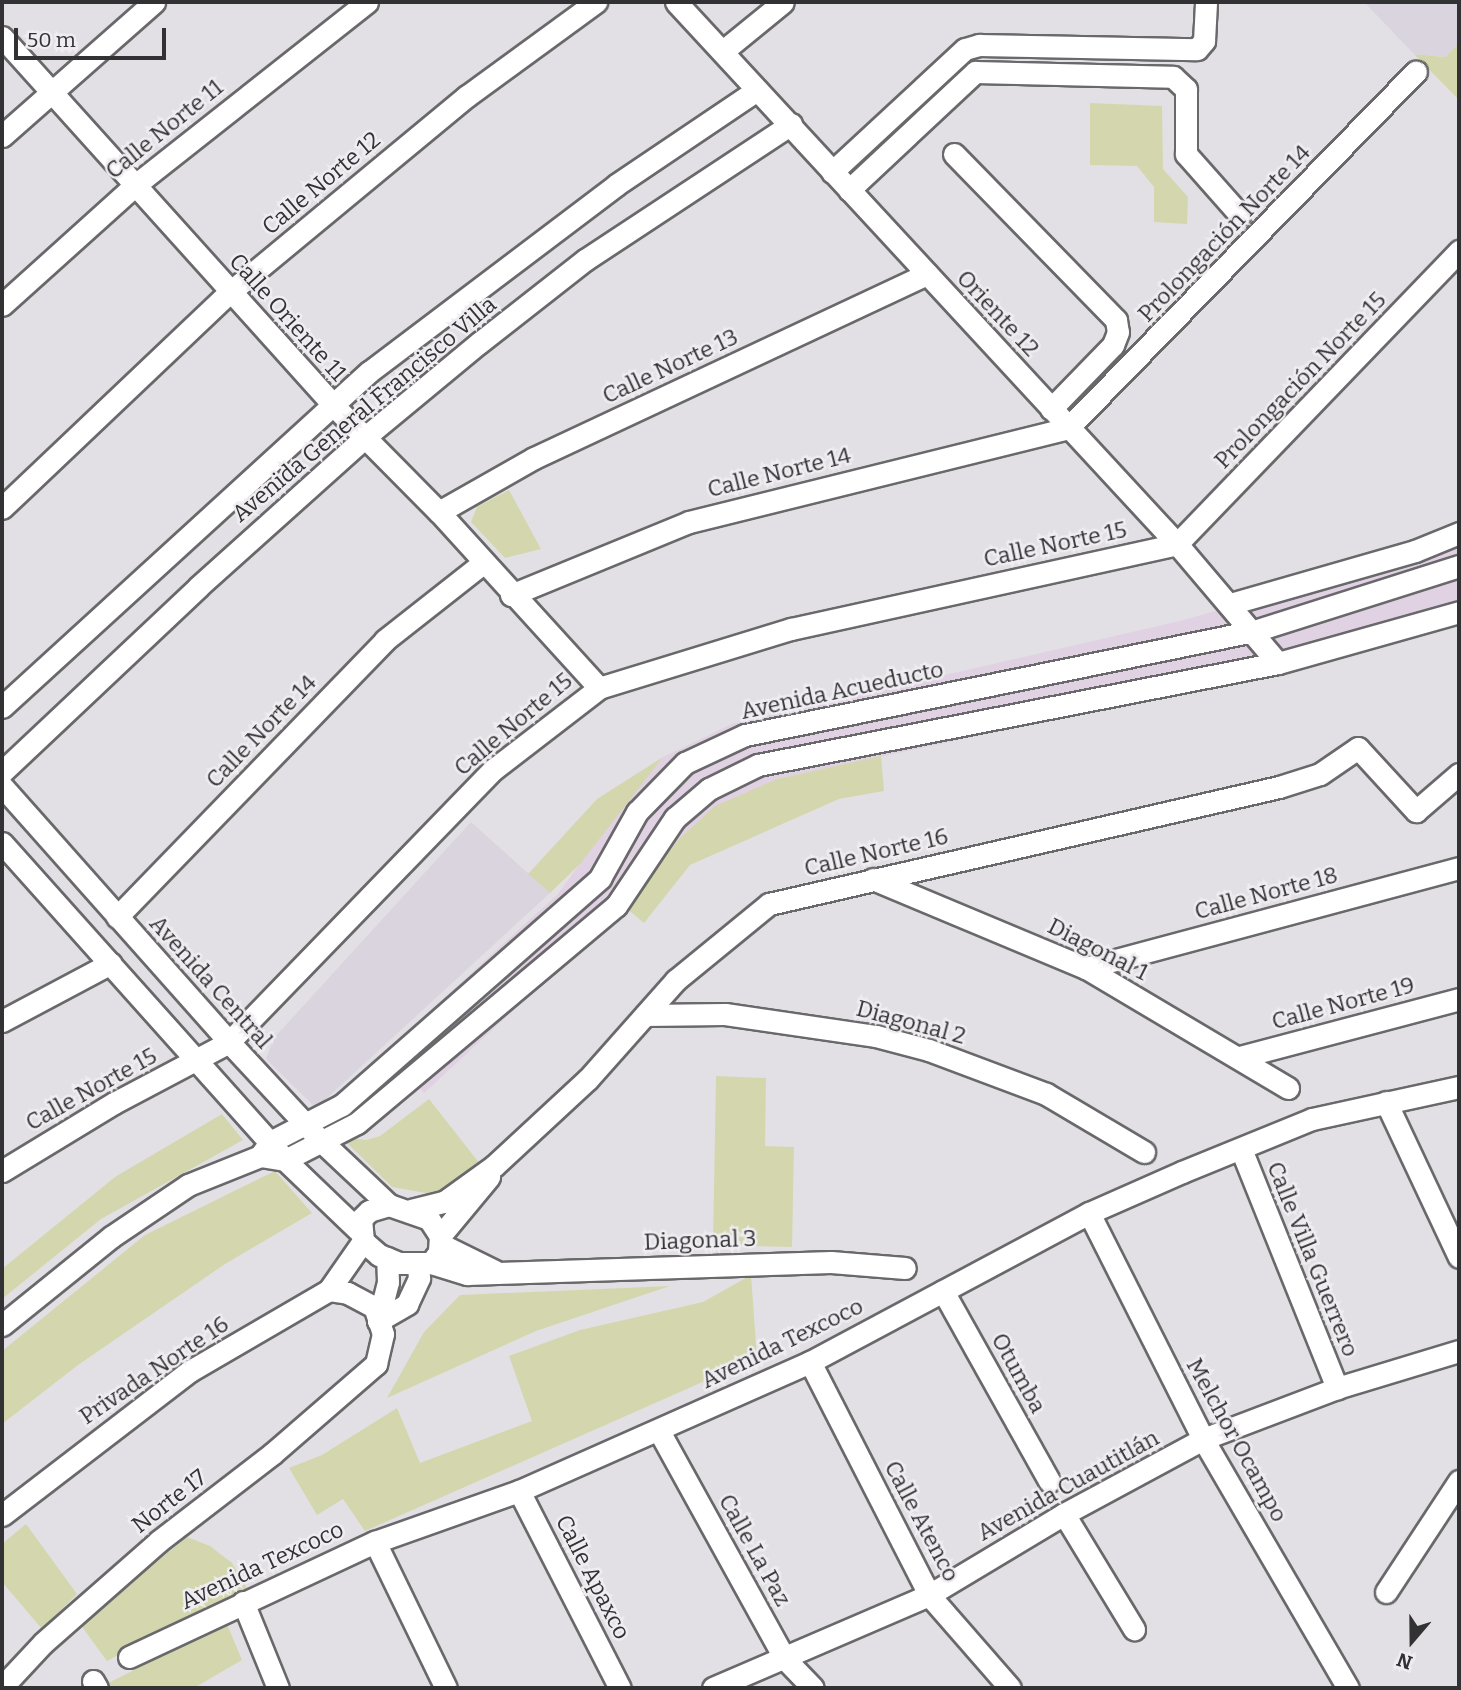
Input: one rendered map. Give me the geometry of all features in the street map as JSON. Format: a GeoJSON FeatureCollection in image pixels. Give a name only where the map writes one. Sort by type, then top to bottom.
{"type":"FeatureCollection","features":[{"type":"Feature","properties":{"kind":"street"},"geometry":{"type":"LineString","coordinates":[[2,136],[154,2]]}},
{"type":"Feature","properties":{"kind":"street","name":"Calle Norte 11"},"geometry":{"type":"LineString","coordinates":[[2,305],[134,186],[367,2]]}},
{"type":"Feature","properties":{"kind":"street","name":"Calle Norte 12"},"geometry":{"type":"LineString","coordinates":[[2,508],[230,292],[467,96],[596,2]]}},
{"type":"Feature","properties":{"kind":"street","name":"Oriente 12"},"geometry":{"type":"LineString","coordinates":[[676,2],[1177,544],[1254,631],[1278,663]]}},
{"type":"Feature","properties":{"kind":"street"},"geometry":{"type":"LineString","coordinates":[[723,51],[783,2]]}},
{"type":"Feature","properties":{"kind":"street"},"geometry":{"type":"LineString","coordinates":[[832,172],[972,46],[1174,49],[1201,46],[1206,2]]}},
{"type":"Feature","properties":{"kind":"street","name":"Calle Oriente 11"},"geometry":{"type":"LineString","coordinates":[[2,37],[331,404],[439,512],[511,595],[599,688]]}},
{"type":"Feature","properties":{"kind":"street"},"geometry":{"type":"LineString","coordinates":[[1173,77],[1174,49]]}},
{"type":"Feature","properties":{"kind":"street"},"geometry":{"type":"LineString","coordinates":[[849,190],[975,72],[1173,77],[1186,89],[1185,154],[1240,215]]}},
{"type":"Feature","properties":{"kind":"street","name":"Prolongación Norte 14"},"geometry":{"type":"LineString","coordinates":[[1068,428],[1416,72]]}},
{"type":"Feature","properties":{"kind":"street","name":"Avenida General Francisco Villa"},"geometry":{"type":"LineString","coordinates":[[2,707],[331,404],[615,185],[757,90]]}},
{"type":"Feature","properties":{"kind":"street","name":"Avenida General Francisco Villa"},"geometry":{"type":"LineString","coordinates":[[2,772],[198,587],[364,438],[585,260],[791,124]]}},
{"type":"Feature","properties":{"kind":"street"},"geometry":{"type":"LineString","coordinates":[[954,154],[1116,320],[1118,332],[1113,345],[1051,409]]}},
{"type":"Feature","properties":{"kind":"street","name":"Prolongación Norte 15"},"geometry":{"type":"LineString","coordinates":[[1177,544],[1459,251]]}},
{"type":"Feature","properties":{"kind":"street","name":"Calle Norte 13"},"geometry":{"type":"LineString","coordinates":[[439,512],[534,458],[927,274]]}},
{"type":"Feature","properties":{"kind":"street","name":"Calle Norte 14"},"geometry":{"type":"LineString","coordinates":[[511,595],[688,522],[1068,428]]}},
{"type":"Feature","properties":{"kind":"street"},"geometry":{"type":"LineString","coordinates":[[1230,604],[1415,551],[1459,533]]}},
{"type":"Feature","properties":{"kind":"street","name":"Calle Norte 15"},"geometry":{"type":"LineString","coordinates":[[2,1171],[114,1102],[229,1042],[494,769],[599,688],[791,629],[1177,544]]}},
{"type":"Feature","properties":{"kind":"street","name":"Calle Norte 14"},"geometry":{"type":"LineString","coordinates":[[117,916],[385,640],[483,563]]}},
{"type":"Feature","properties":{"kind":"street","name":"Avenida Acueducto"},"geometry":{"type":"LineString","coordinates":[[285,1160],[342,1105],[600,878],[637,811],[685,763],[745,735],[1254,631],[1459,566]]}},
{"type":"Feature","properties":{"kind":"street","name":"Avenida Acueducto"},"geometry":{"type":"LineString","coordinates":[[2,1325],[111,1237],[188,1185],[265,1149],[357,1123],[616,906],[675,817],[709,789],[758,765],[1278,663],[1459,612]]}},
{"type":"Feature","properties":{"kind":"street","name":"Calle Norte 16"},"geometry":{"type":"LineString","coordinates":[[411,1210],[444,1202],[494,1166],[588,1079],[676,980],[769,904],[1279,787],[1320,774],[1359,748],[1416,811],[1459,774]]}},
{"type":"Feature","properties":{"kind":"street","name":"Avenida Central"},"geometry":{"type":"LineString","coordinates":[[2,786],[229,1042],[314,1133],[389,1205]]}},
{"type":"Feature","properties":{"kind":"street"},"geometry":{"type":"LineString","coordinates":[[2,843],[199,1060],[265,1149],[285,1160],[361,1236],[387,1258],[424,1265]]}},
{"type":"Feature","properties":{"kind":"street","name":"Calle Norte 18"},"geometry":{"type":"LineString","coordinates":[[1086,968],[1459,868]]}},
{"type":"Feature","properties":{"kind":"street","name":"Diagonal 1"},"geometry":{"type":"LineString","coordinates":[[873,879],[1086,968],[1240,1057],[1288,1088]]}},
{"type":"Feature","properties":{"kind":"street"},"geometry":{"type":"LineString","coordinates":[[2,1021],[111,963]]}},
{"type":"Feature","properties":{"kind":"street","name":"Calle Norte 19"},"geometry":{"type":"LineString","coordinates":[[1240,1057],[1459,999]]}},
{"type":"Feature","properties":{"kind":"street","name":"Diagonal 2"},"geometry":{"type":"LineString","coordinates":[[645,1015],[725,1014],[876,1036],[929,1050],[1046,1094],[1144,1152]]}},
{"type":"Feature","properties":{"kind":"street","name":"Avenida Texcoco"},"geometry":{"type":"LineString","coordinates":[[129,1657],[375,1542],[519,1491],[810,1362],[1089,1213],[1312,1119],[1459,1087]]}},
{"type":"Feature","properties":{"kind":"street"},"geometry":{"type":"LineString","coordinates":[[1385,1102],[1459,1257]]}},
{"type":"Feature","properties":{"kind":"street","name":"Calle Villa Guerrero"},"geometry":{"type":"LineString","coordinates":[[1241,1149],[1337,1388]]}},
{"type":"Feature","properties":{"kind":"street","name":"Calle Norte 16"},"geometry":{"type":"LineString","coordinates":[[440,1240],[484,1186],[494,1166]]}},
{"type":"Feature","properties":{"kind":"street"},"geometry":{"type":"LineString","coordinates":[[361,1236],[361,1219],[369,1211],[389,1205],[411,1210],[429,1219],[440,1240],[424,1265],[407,1304],[378,1321]]}},
{"type":"Feature","properties":{"kind":"street","name":"Melchor Ocampo"},"geometry":{"type":"LineString","coordinates":[[1089,1213],[1203,1439],[1348,1688]]}},
{"type":"Feature","properties":{"kind":"street","name":"Privada Norte 16"},"geometry":{"type":"LineString","coordinates":[[2,1515],[190,1371],[338,1287],[361,1236]]}},
{"type":"Feature","properties":{"kind":"street","name":"Diagonal 3"},"geometry":{"type":"LineString","coordinates":[[440,1240],[497,1272]]}},
{"type":"Feature","properties":{"kind":"street"},"geometry":{"type":"LineString","coordinates":[[378,1321],[388,1282],[387,1258]]}},
{"type":"Feature","properties":{"kind":"street","name":"Diagonal 3"},"geometry":{"type":"LineString","coordinates":[[424,1265],[467,1273],[831,1262],[905,1268]]}},
{"type":"Feature","properties":{"kind":"street"},"geometry":{"type":"LineString","coordinates":[[338,1287],[374,1307],[378,1321]]}},
{"type":"Feature","properties":{"kind":"street","name":"Otumba"},"geometry":{"type":"LineString","coordinates":[[943,1291],[1049,1481]]}},
{"type":"Feature","properties":{"kind":"street","name":"Norte 17"},"geometry":{"type":"LineString","coordinates":[[2,1687],[43,1643],[159,1541],[272,1454],[376,1364],[383,1334],[378,1321]]}},
{"type":"Feature","properties":{"kind":"street","name":"Avenida Cuautitlán"},"geometry":{"type":"LineString","coordinates":[[713,1688],[929,1595],[1064,1514],[1203,1439],[1337,1388],[1459,1351]]}},
{"type":"Feature","properties":{"kind":"street","name":"Calle Atenco"},"geometry":{"type":"LineString","coordinates":[[810,1362],[929,1595],[1010,1688]]}},
{"type":"Feature","properties":{"kind":"street","name":"Calle La Paz"},"geometry":{"type":"LineString","coordinates":[[659,1431],[785,1659],[813,1688]]}},
{"type":"Feature","properties":{"kind":"street"},"geometry":{"type":"LineString","coordinates":[[1386,1592],[1459,1480]]}},
{"type":"Feature","properties":{"kind":"street","name":"Calle Apaxco"},"geometry":{"type":"LineString","coordinates":[[519,1491],[620,1688]]}},
{"type":"Feature","properties":{"kind":"street"},"geometry":{"type":"LineString","coordinates":[[1064,1514],[1134,1629]]}},
{"type":"Feature","properties":{"kind":"street"},"geometry":{"type":"LineString","coordinates":[[375,1542],[446,1688]]}},
{"type":"Feature","properties":{"kind":"street"},"geometry":{"type":"LineString","coordinates":[[243,1602],[278,1688]]}},
{"type":"Feature","properties":{"kind":"shaded area"},"geometry":{"type":"Polygon","coordinates":[[[1364,2],[1459,2],[1459,43],[1445,57],[1414,54],[1364,2]]]}},
{"type":"Feature","properties":{"kind":"shaded area"},"geometry":{"type":"Polygon","coordinates":[[[1459,542],[1459,617],[1321,662],[777,779],[679,839],[625,907],[424,1093],[388,1049],[558,894],[627,798],[663,757],[732,724],[1180,621],[1459,542]]]}},
{"type":"Feature","properties":{"kind":"shaded area"},"geometry":{"type":"Polygon","coordinates":[[[471,822],[550,893],[316,1108],[266,1059],[274,1038],[471,822]]]}},
{"type":"Feature","properties":{"kind":"green space"},"geometry":{"type":"Polygon","coordinates":[[[1459,43],[1459,100],[1414,54],[1445,57],[1459,43]]]}},
{"type":"Feature","properties":{"kind":"green space"},"geometry":{"type":"Polygon","coordinates":[[[1090,103],[1162,106],[1163,169],[1188,197],[1187,224],[1154,222],[1154,187],[1137,166],[1090,165],[1090,103]]]}},
{"type":"Feature","properties":{"kind":"green space"},"geometry":{"type":"Polygon","coordinates":[[[509,490],[541,549],[505,558],[471,522],[477,507],[509,490]]]}},
{"type":"Feature","properties":{"kind":"green space"},"geometry":{"type":"Polygon","coordinates":[[[881,756],[884,791],[839,799],[690,865],[644,923],[625,907],[679,839],[715,806],[777,779],[881,756]]]}},
{"type":"Feature","properties":{"kind":"green space"},"geometry":{"type":"Polygon","coordinates":[[[663,757],[580,864],[550,893],[528,874],[597,799],[663,757]]]}},
{"type":"Feature","properties":{"kind":"green space"},"geometry":{"type":"Polygon","coordinates":[[[716,1076],[766,1078],[765,1146],[794,1147],[792,1247],[713,1245],[716,1076]]]}},
{"type":"Feature","properties":{"kind":"green space"},"geometry":{"type":"Polygon","coordinates":[[[429,1099],[484,1169],[448,1197],[392,1187],[341,1137],[366,1140],[380,1136],[429,1099]]]}},
{"type":"Feature","properties":{"kind":"green space"},"geometry":{"type":"Polygon","coordinates":[[[222,1114],[243,1140],[101,1219],[2,1299],[2,1269],[115,1177],[222,1114]]]}},
{"type":"Feature","properties":{"kind":"green space"},"geometry":{"type":"Polygon","coordinates":[[[275,1171],[312,1213],[225,1264],[78,1365],[2,1424],[2,1351],[145,1235],[275,1171]]]}},
{"type":"Feature","properties":{"kind":"green space"},"geometry":{"type":"Polygon","coordinates":[[[751,1275],[757,1358],[365,1531],[343,1499],[317,1515],[289,1468],[322,1455],[397,1408],[420,1463],[532,1421],[509,1356],[580,1330],[703,1302],[751,1275]]]}},
{"type":"Feature","properties":{"kind":"green space"},"geometry":{"type":"Polygon","coordinates":[[[670,1286],[536,1331],[387,1398],[424,1332],[460,1295],[670,1286]]]}},
{"type":"Feature","properties":{"kind":"green space"},"geometry":{"type":"Polygon","coordinates":[[[26,1524],[77,1594],[42,1629],[2,1582],[2,1544],[26,1524]]]}},
{"type":"Feature","properties":{"kind":"green space"},"geometry":{"type":"Polygon","coordinates":[[[187,1537],[210,1546],[232,1563],[247,1588],[107,1661],[80,1624],[187,1537]]]}},
{"type":"Feature","properties":{"kind":"green space"},"geometry":{"type":"Polygon","coordinates":[[[227,1624],[242,1660],[194,1688],[111,1688],[108,1683],[227,1624]]]}}]}
